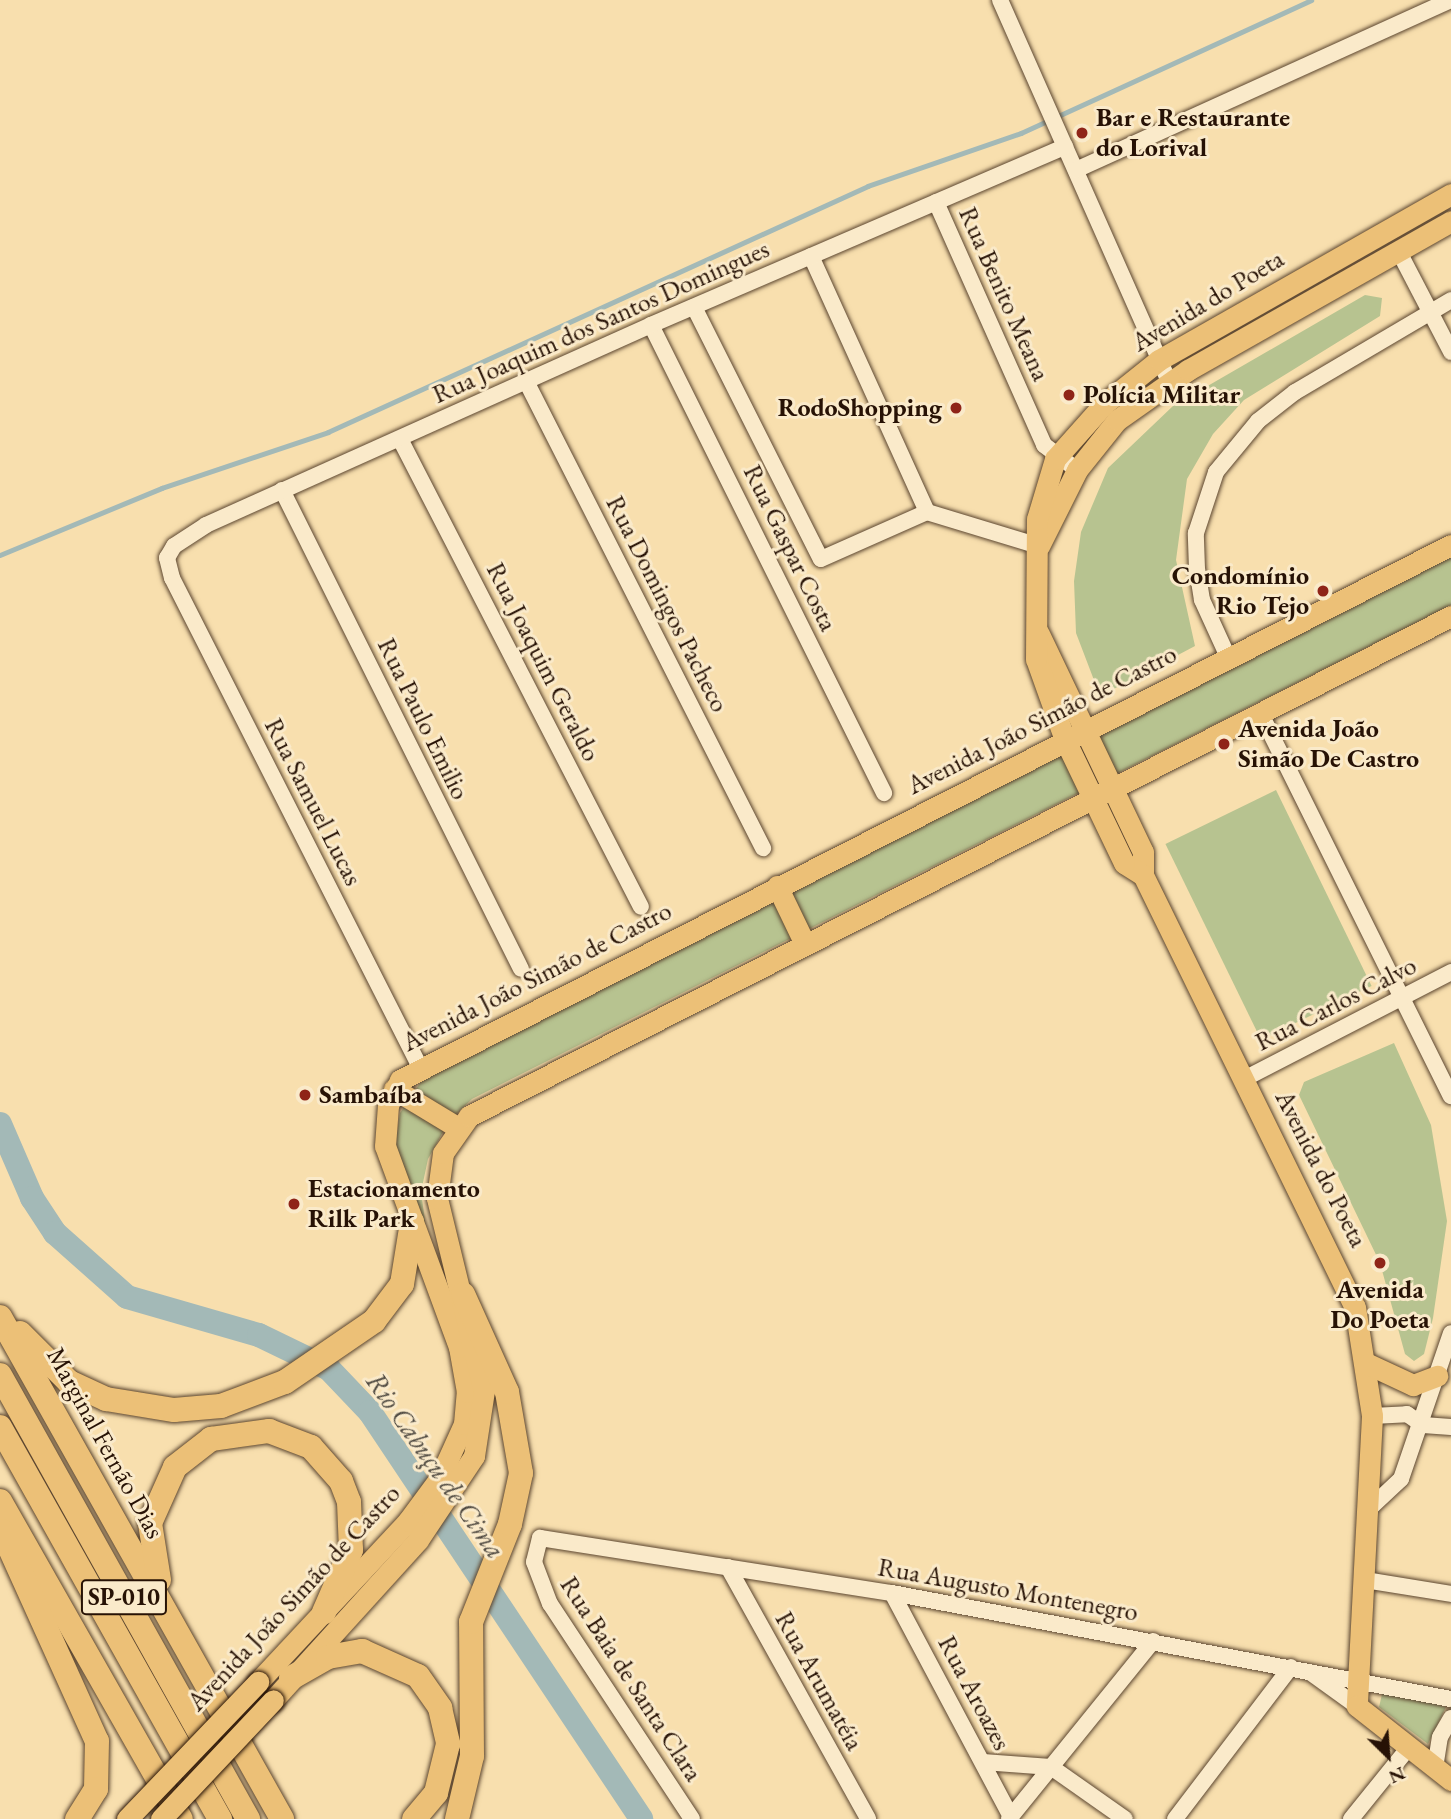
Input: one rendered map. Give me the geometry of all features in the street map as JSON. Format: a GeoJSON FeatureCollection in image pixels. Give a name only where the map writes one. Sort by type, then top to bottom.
{"type":"FeatureCollection","features":[{"type":"Feature","properties":{"kind":"highway"},"geometry":{"type":"LineString","coordinates":[[0,1315],[69,1382],[106,1399],[199,1409],[285,1382],[374,1321],[402,1284],[412,1222]]}},
{"type":"Feature","properties":{"kind":"highway"},"geometry":{"type":"LineString","coordinates":[[457,1819],[472,1756],[471,1622],[519,1487],[518,1441],[500,1370],[463,1294]]}},
{"type":"Feature","properties":{"kind":"highway","name":"Marginal Fernão Dias"},"geometry":{"type":"LineString","coordinates":[[0,1315],[282,1819]]}},
{"type":"Feature","properties":{"kind":"highway","name":"SP-010"},"geometry":{"type":"LineString","coordinates":[[0,1375],[248,1819]]}},
{"type":"Feature","properties":{"kind":"highway","name":"SP-010"},"geometry":{"type":"LineString","coordinates":[[0,1427],[220,1819]]}},
{"type":"Feature","properties":{"kind":"highway"},"geometry":{"type":"LineString","coordinates":[[172,1624],[151,1554],[155,1505],[189,1453],[211,1439],[251,1429],[311,1447],[341,1481],[351,1550],[324,1612]]}},
{"type":"Feature","properties":{"kind":"highway","name":"SP-010"},"geometry":{"type":"LineString","coordinates":[[0,1501],[181,1819]]}},
{"type":"Feature","properties":{"kind":"highway"},"geometry":{"type":"LineString","coordinates":[[0,1528],[97,1741],[96,1789],[76,1819]]}},
{"type":"Feature","properties":{"kind":"highway"},"geometry":{"type":"LineString","coordinates":[[291,1678],[328,1657],[362,1651],[418,1676],[440,1708],[448,1744],[436,1793],[414,1819]]}},
{"type":"Feature","properties":{"kind":"highway"},"geometry":{"type":"LineString","coordinates":[[258,1776],[302,1819]]}},
{"type":"Feature","properties":{"kind":"main road","name":"Avenida do Poeta"},"geometry":{"type":"LineString","coordinates":[[1357,1706],[1369,1510],[1372,1416],[1368,1364],[1338,1267],[1143,875],[1124,863],[1101,792],[1075,735],[1040,634],[1037,519],[1055,459],[1104,404],[1158,360],[1451,194]]}},
{"type":"Feature","properties":{"kind":"main road","name":"Avenida do Poeta"},"geometry":{"type":"LineString","coordinates":[[1039,546],[1077,470],[1117,420],[1169,382],[1451,221]]}},
{"type":"Feature","properties":{"kind":"main road","name":"Avenida João Simão de Castro"},"geometry":{"type":"LineString","coordinates":[[127,1819],[408,1521],[439,1479],[464,1424],[467,1392],[459,1346],[385,1146],[394,1089],[420,1067],[1451,545]]}},
{"type":"Feature","properties":{"kind":"main road"},"geometry":{"type":"LineString","coordinates":[[394,1089],[457,1127],[506,1093],[1451,616]]}},
{"type":"Feature","properties":{"kind":"main road"},"geometry":{"type":"LineString","coordinates":[[776,886],[804,942]]}},
{"type":"Feature","properties":{"kind":"main road","name":"Avenida João Simão de Castro"},"geometry":{"type":"LineString","coordinates":[[161,1819],[418,1540],[453,1495],[474,1457],[484,1411],[463,1294],[445,1248],[437,1198],[436,1174],[457,1127]]}},
{"type":"Feature","properties":{"kind":"main road"},"geometry":{"type":"LineString","coordinates":[[1368,1364],[1413,1385],[1437,1376]]}},
{"type":"Feature","properties":{"kind":"main road"},"geometry":{"type":"LineString","coordinates":[[1357,1706],[1443,1774]]}},
{"type":"Feature","properties":{"kind":"street"},"geometry":{"type":"LineString","coordinates":[[1000,0],[1169,382]]}},
{"type":"Feature","properties":{"kind":"street"},"geometry":{"type":"LineString","coordinates":[[1076,170],[1450,0]]}},
{"type":"Feature","properties":{"kind":"street","name":"Rua Joaquim dos Santos Domingues"},"geometry":{"type":"LineString","coordinates":[[167,558],[182,537],[1063,143]]}},
{"type":"Feature","properties":{"kind":"street","name":"Rua Benito Meana"},"geometry":{"type":"LineString","coordinates":[[936,202],[1055,459]]}},
{"type":"Feature","properties":{"kind":"street"},"geometry":{"type":"LineString","coordinates":[[1398,250],[1451,352]]}},
{"type":"Feature","properties":{"kind":"street"},"geometry":{"type":"LineString","coordinates":[[811,256],[927,512]]}},
{"type":"Feature","properties":{"kind":"street"},"geometry":{"type":"LineString","coordinates":[[1228,657],[1202,600],[1197,569],[1196,533],[1216,471],[1258,421],[1295,392],[1451,300]]}},
{"type":"Feature","properties":{"kind":"street"},"geometry":{"type":"LineString","coordinates":[[694,307],[821,559],[927,512],[1039,546]]}},
{"type":"Feature","properties":{"kind":"street","name":"Rua Gaspar Costa"},"geometry":{"type":"LineString","coordinates":[[651,325],[884,793]]}},
{"type":"Feature","properties":{"kind":"street","name":"Rua Domingos Pacheco"},"geometry":{"type":"LineString","coordinates":[[526,381],[763,848]]}},
{"type":"Feature","properties":{"kind":"street","name":"Rua Joaquim Geraldo"},"geometry":{"type":"LineString","coordinates":[[400,439],[641,907]]}},
{"type":"Feature","properties":{"kind":"street"},"geometry":{"type":"LineString","coordinates":[[1055,459],[1077,470]]}},
{"type":"Feature","properties":{"kind":"street","name":"Rua Paulo Emilio"},"geometry":{"type":"LineString","coordinates":[[282,491],[520,970]]}},
{"type":"Feature","properties":{"kind":"street","name":"Rua Samuel Lucas"},"geometry":{"type":"LineString","coordinates":[[167,558],[178,591],[420,1067]]}},
{"type":"Feature","properties":{"kind":"street"},"geometry":{"type":"LineString","coordinates":[[1260,712],[1451,1097]]}},
{"type":"Feature","properties":{"kind":"street","name":"Rua Carlos Calvo"},"geometry":{"type":"LineString","coordinates":[[1244,1079],[1451,972]]}},
{"type":"Feature","properties":{"kind":"street"},"geometry":{"type":"LineString","coordinates":[[1369,1510],[1394,1491],[1423,1425],[1451,1333]]}},
{"type":"Feature","properties":{"kind":"street"},"geometry":{"type":"LineString","coordinates":[[1372,1416],[1407,1414],[1423,1425],[1451,1427]]}},
{"type":"Feature","properties":{"kind":"street","name":"Rua Augusto Montenegro"},"geometry":{"type":"LineString","coordinates":[[554,1536],[892,1593],[1451,1699]]}},
{"type":"Feature","properties":{"kind":"street","name":"Rua Baia de Santa Clara"},"geometry":{"type":"LineString","coordinates":[[554,1536],[540,1538],[534,1548],[541,1587],[692,1819]]}},
{"type":"Feature","properties":{"kind":"street","name":"Rua Arumatéia"},"geometry":{"type":"LineString","coordinates":[[728,1567],[868,1819]]}},
{"type":"Feature","properties":{"kind":"street"},"geometry":{"type":"LineString","coordinates":[[1365,1580],[1451,1594]]}},
{"type":"Feature","properties":{"kind":"street","name":"Rua Aroazes"},"geometry":{"type":"LineString","coordinates":[[892,1593],[1010,1818]]}},
{"type":"Feature","properties":{"kind":"street"},"geometry":{"type":"LineString","coordinates":[[1010,1818],[1153,1641]]}},
{"type":"Feature","properties":{"kind":"street"},"geometry":{"type":"LineString","coordinates":[[1175,1819],[1298,1668],[1357,1706]]}},
{"type":"Feature","properties":{"kind":"street"},"geometry":{"type":"LineString","coordinates":[[1443,1774],[1440,1737],[1451,1718]]}},
{"type":"Feature","properties":{"kind":"street"},"geometry":{"type":"LineString","coordinates":[[1351,1819],[1409,1748]]}},
{"type":"Feature","properties":{"kind":"street"},"geometry":{"type":"LineString","coordinates":[[983,1762],[1051,1767],[1125,1819]]}},
{"type":"Feature","properties":{"kind":"green space"},"geometry":{"type":"Polygon","coordinates":[[[1365,295],[1382,298],[1380,316],[1244,400],[1213,434],[1187,479],[1176,560],[1195,646],[1110,691],[1097,688],[1076,633],[1074,581],[1081,532],[1108,468],[1173,406],[1365,295]]]}},
{"type":"Feature","properties":{"kind":"green space"},"geometry":{"type":"Polygon","coordinates":[[[1451,556],[1451,605],[472,1099],[449,1121],[428,1159],[421,1192],[427,1235],[395,1146],[400,1113],[424,1077],[1451,556]]]}},
{"type":"Feature","properties":{"kind":"green space"},"geometry":{"type":"Polygon","coordinates":[[[1276,790],[1372,986],[1261,1040],[1165,844],[1276,790]]]}},
{"type":"Feature","properties":{"kind":"green space"},"geometry":{"type":"Polygon","coordinates":[[[1394,1043],[1431,1125],[1447,1221],[1433,1318],[1424,1354],[1414,1361],[1405,1354],[1380,1263],[1299,1095],[1304,1082],[1394,1043]]]}},
{"type":"Feature","properties":{"kind":"green space"},"geometry":{"type":"Polygon","coordinates":[[[1383,1690],[1446,1707],[1428,1744],[1379,1707],[1383,1690]]]}},
{"type":"Feature","properties":{"kind":"waterway"},"geometry":{"type":"LineString","coordinates":[[0,555],[162,488],[328,432],[868,186],[1021,133],[1311,0]]}},
{"type":"Feature","properties":{"kind":"waterway","name":"Rio Cabuçu de Cima"},"geometry":{"type":"LineString","coordinates":[[0,1124],[32,1198],[55,1233],[127,1297],[259,1335],[329,1369],[370,1412],[641,1819]]}},
{"type":"Feature","properties":{"kind":"place","name":"Bar e Restaurante do Lorival"},"geometry":{"type":"Point","coordinates":[1082,133]}},
{"type":"Feature","properties":{"kind":"place","name":"Polícia Militar"},"geometry":{"type":"Point","coordinates":[1069,395]}},
{"type":"Feature","properties":{"kind":"place","name":"RodoShopping"},"geometry":{"type":"Point","coordinates":[956,408]}},
{"type":"Feature","properties":{"kind":"place","name":"Condomínio Rio Tejo"},"geometry":{"type":"Point","coordinates":[1323,591]}},
{"type":"Feature","properties":{"kind":"place","name":"Avenida João Simão De Castro"},"geometry":{"type":"Point","coordinates":[1224,744]}},
{"type":"Feature","properties":{"kind":"place","name":"Sambaíba"},"geometry":{"type":"Point","coordinates":[305,1095]}},
{"type":"Feature","properties":{"kind":"place","name":"Estacionamento Rilk Park"},"geometry":{"type":"Point","coordinates":[294,1204]}},
{"type":"Feature","properties":{"kind":"place","name":"Avenida Do Poeta"},"geometry":{"type":"Point","coordinates":[1380,1263]}}]}
